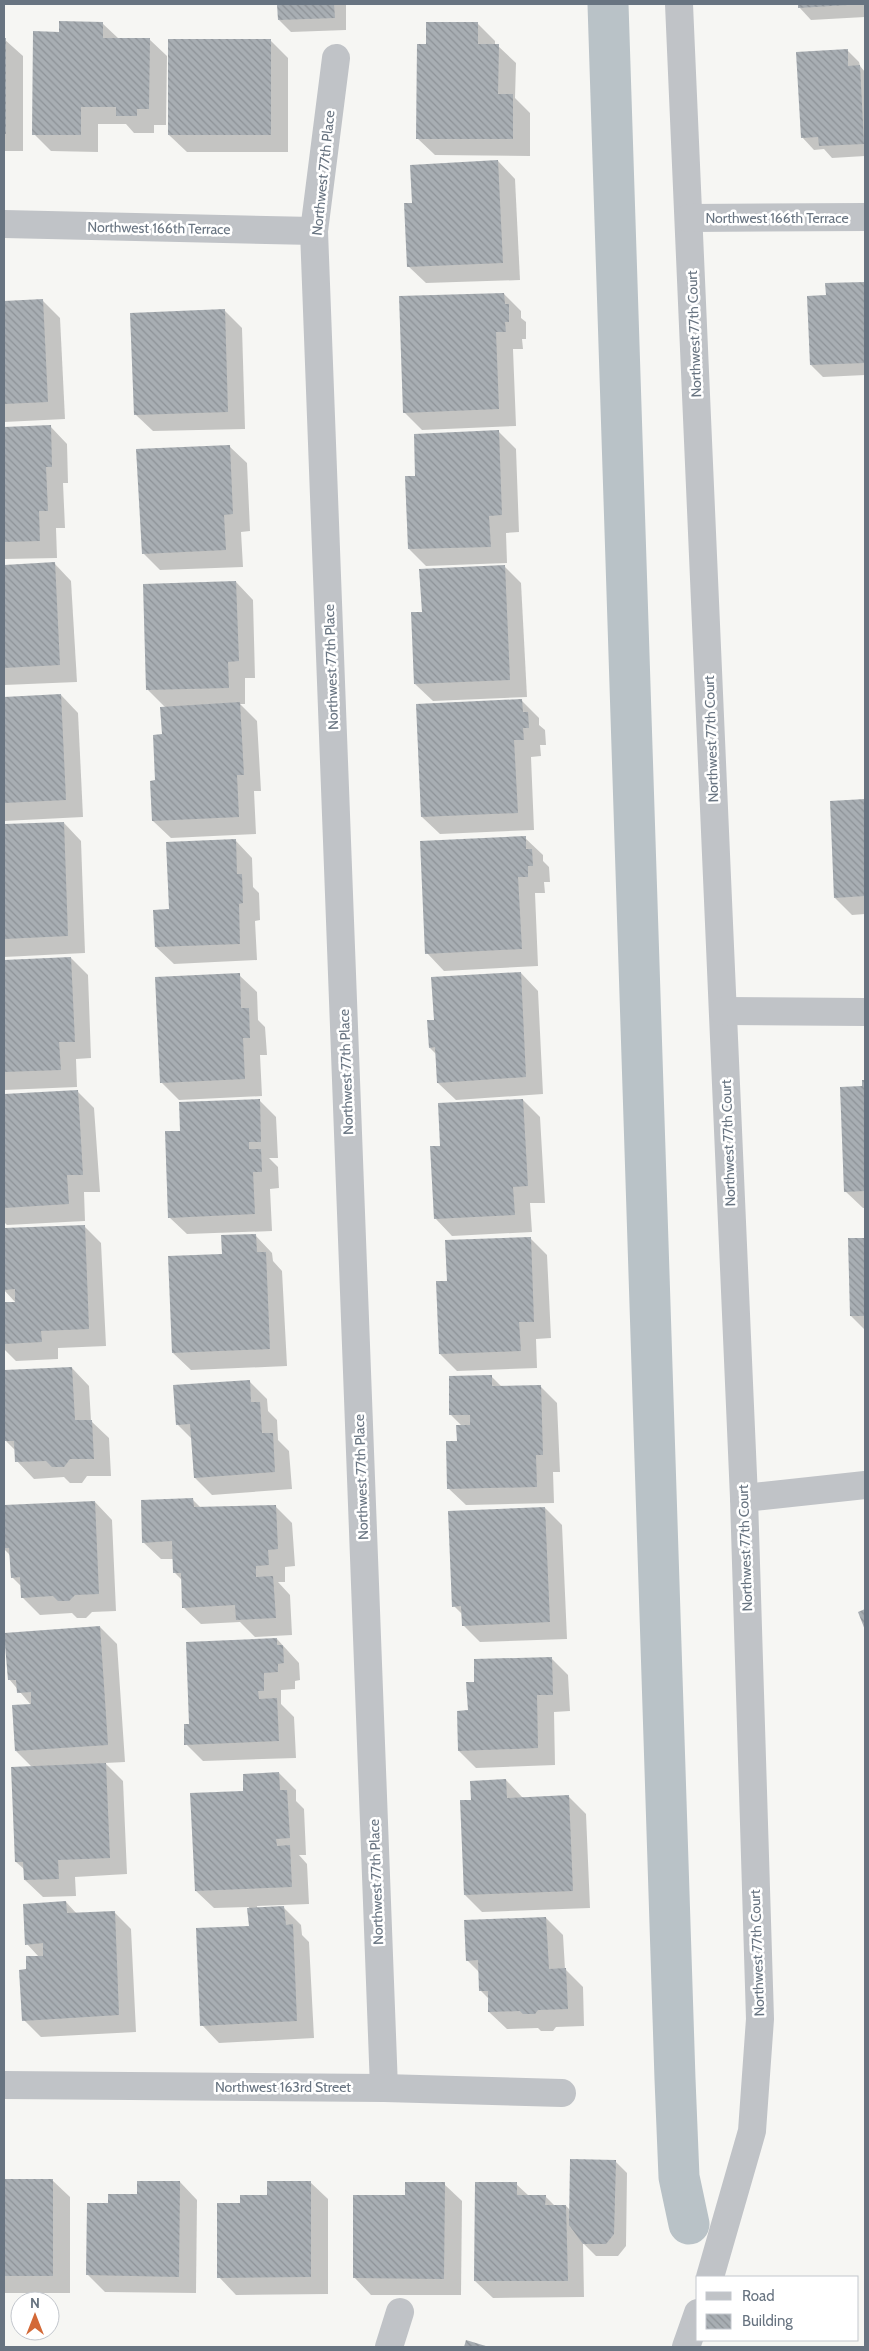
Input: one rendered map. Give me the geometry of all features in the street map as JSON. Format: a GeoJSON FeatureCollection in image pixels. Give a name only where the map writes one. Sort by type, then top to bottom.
{"type":"FeatureCollection","features":[{"type":"Feature","properties":{"kind":"street","name":"Northwest 77th Court"},"geometry":{"type":"LineString","coordinates":[[679,4],[744,1498],[760,2019],[752,2131],[710,2276]]}},
{"type":"Feature","properties":{"kind":"street","name":"Northwest 77th Place"},"geometry":{"type":"LineString","coordinates":[[336,58],[314,232],[384,2088]]}},
{"type":"Feature","properties":{"kind":"street","name":"Northwest 166th Terrace"},"geometry":{"type":"LineString","coordinates":[[689,218],[865,217]]}},
{"type":"Feature","properties":{"kind":"street","name":"Northwest 166th Terrace"},"geometry":{"type":"LineString","coordinates":[[4,224],[314,232]]}},
{"type":"Feature","properties":{"kind":"street"},"geometry":{"type":"LineString","coordinates":[[723,1011],[865,1012]]}},
{"type":"Feature","properties":{"kind":"street"},"geometry":{"type":"LineString","coordinates":[[744,1498],[865,1485]]}},
{"type":"Feature","properties":{"kind":"street","name":"Northwest 163rd Street"},"geometry":{"type":"LineString","coordinates":[[4,2085],[384,2088],[562,2094]]}},
{"type":"Feature","properties":{"kind":"street"},"geometry":{"type":"LineString","coordinates":[[389,2347],[400,2312]]}},
{"type":"Feature","properties":{"kind":"street"},"geometry":{"type":"LineString","coordinates":[[686,2347],[696,2319]]}},
{"type":"Feature","properties":{"kind":"building"},"geometry":{"type":"Polygon","coordinates":[[[277,4],[334,4],[335,18],[278,20],[277,4]]]}},
{"type":"Feature","properties":{"kind":"building"},"geometry":{"type":"Polygon","coordinates":[[[798,4],[848,4],[848,5],[798,8],[798,4]]]}},
{"type":"Feature","properties":{"kind":"building"},"geometry":{"type":"Polygon","coordinates":[[[59,21],[103,22],[103,38],[150,38],[149,109],[137,109],[137,116],[116,116],[116,107],[81,107],[81,135],[32,135],[33,31],[59,32],[59,21]]]}},
{"type":"Feature","properties":{"kind":"building"},"geometry":{"type":"Polygon","coordinates":[[[426,22],[478,22],[478,44],[499,44],[498,94],[513,94],[513,139],[416,139],[417,44],[426,44],[426,22]]]}},
{"type":"Feature","properties":{"kind":"building"},"geometry":{"type":"Polygon","coordinates":[[[4,38],[6,38],[6,134],[4,134],[4,38]]]}},
{"type":"Feature","properties":{"kind":"building"},"geometry":{"type":"Polygon","coordinates":[[[168,39],[271,39],[271,135],[168,135],[168,39]]]}},
{"type":"Feature","properties":{"kind":"building"},"geometry":{"type":"Polygon","coordinates":[[[848,49],[848,66],[860,65],[864,144],[819,146],[818,137],[801,138],[796,52],[848,49]]]}},
{"type":"Feature","properties":{"kind":"building"},"geometry":{"type":"Polygon","coordinates":[[[498,160],[503,263],[407,267],[404,203],[412,203],[410,165],[498,160]]]}},
{"type":"Feature","properties":{"kind":"building"},"geometry":{"type":"Polygon","coordinates":[[[865,282],[865,363],[810,365],[807,296],[826,295],[825,283],[865,282]]]}},
{"type":"Feature","properties":{"kind":"building"},"geometry":{"type":"Polygon","coordinates":[[[504,293],[505,304],[509,304],[509,322],[505,322],[506,332],[496,332],[499,409],[403,413],[399,296],[504,293]]]}},
{"type":"Feature","properties":{"kind":"building"},"geometry":{"type":"Polygon","coordinates":[[[43,299],[48,402],[4,404],[4,301],[43,299]]]}},
{"type":"Feature","properties":{"kind":"building"},"geometry":{"type":"Polygon","coordinates":[[[225,309],[228,412],[134,415],[130,313],[225,309]]]}},
{"type":"Feature","properties":{"kind":"building"},"geometry":{"type":"Polygon","coordinates":[[[51,425],[52,467],[46,467],[48,511],[39,511],[40,541],[4,542],[4,427],[51,425]]]}},
{"type":"Feature","properties":{"kind":"building"},"geometry":{"type":"Polygon","coordinates":[[[499,430],[502,515],[489,516],[491,547],[408,549],[405,476],[415,476],[414,434],[499,430]]]}},
{"type":"Feature","properties":{"kind":"building"},"geometry":{"type":"Polygon","coordinates":[[[230,445],[233,514],[224,515],[226,550],[142,554],[136,449],[230,445]]]}},
{"type":"Feature","properties":{"kind":"building"},"geometry":{"type":"Polygon","coordinates":[[[55,562],[60,665],[4,668],[4,565],[55,562]]]}},
{"type":"Feature","properties":{"kind":"building"},"geometry":{"type":"Polygon","coordinates":[[[505,565],[510,680],[414,684],[411,612],[422,612],[419,569],[505,565]]]}},
{"type":"Feature","properties":{"kind":"building"},"geometry":{"type":"Polygon","coordinates":[[[236,581],[239,661],[228,662],[229,688],[146,690],[143,584],[236,581]]]}},
{"type":"Feature","properties":{"kind":"building"},"geometry":{"type":"Polygon","coordinates":[[[61,694],[66,800],[4,803],[4,697],[61,694]]]}},
{"type":"Feature","properties":{"kind":"building"},"geometry":{"type":"Polygon","coordinates":[[[522,699],[523,712],[528,712],[529,728],[523,728],[524,740],[514,740],[518,813],[421,817],[416,704],[522,699]]]}},
{"type":"Feature","properties":{"kind":"building"},"geometry":{"type":"Polygon","coordinates":[[[240,702],[244,775],[237,775],[239,817],[152,821],[150,781],[155,780],[153,735],[162,734],[160,707],[240,702]]]}},
{"type":"Feature","properties":{"kind":"building"},"geometry":{"type":"Polygon","coordinates":[[[865,799],[865,896],[834,898],[830,801],[865,799]]]}},
{"type":"Feature","properties":{"kind":"building"},"geometry":{"type":"Polygon","coordinates":[[[64,822],[68,936],[4,939],[4,824],[64,822]]]}},
{"type":"Feature","properties":{"kind":"building"},"geometry":{"type":"Polygon","coordinates":[[[526,836],[526,849],[532,849],[533,866],[528,866],[528,877],[518,877],[522,949],[425,954],[420,841],[526,836]]]}},
{"type":"Feature","properties":{"kind":"building"},"geometry":{"type":"Polygon","coordinates":[[[236,839],[237,874],[242,874],[243,903],[239,904],[240,944],[155,947],[153,910],[169,909],[166,842],[236,839]]]}},
{"type":"Feature","properties":{"kind":"building"},"geometry":{"type":"Polygon","coordinates":[[[71,957],[75,1042],[59,1042],[61,1070],[4,1072],[4,960],[71,957]]]}},
{"type":"Feature","properties":{"kind":"building"},"geometry":{"type":"Polygon","coordinates":[[[521,972],[526,1077],[437,1083],[435,1047],[429,1048],[427,1020],[434,1020],[431,977],[521,972]]]}},
{"type":"Feature","properties":{"kind":"building"},"geometry":{"type":"Polygon","coordinates":[[[240,973],[241,1008],[249,1008],[250,1038],[243,1038],[245,1079],[160,1083],[155,977],[240,973]]]}},
{"type":"Feature","properties":{"kind":"building"},"geometry":{"type":"Polygon","coordinates":[[[862,1080],[865,1080],[865,1191],[844,1192],[840,1087],[862,1086],[862,1080]]]}},
{"type":"Feature","properties":{"kind":"building"},"geometry":{"type":"Polygon","coordinates":[[[78,1090],[83,1175],[67,1175],[69,1204],[4,1208],[4,1094],[78,1090]]]}},
{"type":"Feature","properties":{"kind":"building"},"geometry":{"type":"Polygon","coordinates":[[[260,1099],[261,1142],[249,1142],[249,1149],[261,1149],[262,1172],[253,1172],[255,1214],[168,1218],[165,1131],[180,1131],[179,1102],[260,1099]]]}},
{"type":"Feature","properties":{"kind":"building"},"geometry":{"type":"Polygon","coordinates":[[[523,1099],[528,1186],[513,1187],[515,1215],[434,1219],[430,1146],[440,1146],[438,1103],[523,1099]]]}},
{"type":"Feature","properties":{"kind":"building"},"geometry":{"type":"Polygon","coordinates":[[[85,1225],[89,1329],[41,1331],[42,1342],[4,1344],[4,1302],[15,1302],[15,1289],[4,1290],[4,1228],[85,1225]]]}},
{"type":"Feature","properties":{"kind":"building"},"geometry":{"type":"Polygon","coordinates":[[[256,1234],[257,1252],[266,1252],[270,1349],[172,1353],[168,1256],[222,1254],[221,1235],[256,1234]]]}},
{"type":"Feature","properties":{"kind":"building"},"geometry":{"type":"Polygon","coordinates":[[[531,1237],[534,1322],[519,1322],[521,1351],[439,1354],[436,1281],[447,1281],[445,1240],[531,1237]]]}},
{"type":"Feature","properties":{"kind":"building"},"geometry":{"type":"Polygon","coordinates":[[[848,1238],[865,1238],[865,1316],[850,1316],[848,1238]]]}},
{"type":"Feature","properties":{"kind":"building"},"geometry":{"type":"Polygon","coordinates":[[[72,1367],[75,1420],[92,1420],[94,1459],[70,1459],[64,1467],[52,1467],[46,1461],[15,1462],[14,1441],[5,1441],[4,1370],[72,1367]]]}},
{"type":"Feature","properties":{"kind":"building"},"geometry":{"type":"Polygon","coordinates":[[[492,1375],[492,1386],[541,1385],[543,1455],[536,1455],[537,1487],[447,1489],[446,1441],[457,1441],[456,1425],[470,1425],[470,1415],[449,1415],[449,1376],[492,1375]]]}},
{"type":"Feature","properties":{"kind":"building"},"geometry":{"type":"Polygon","coordinates":[[[250,1380],[251,1402],[260,1402],[262,1433],[273,1433],[275,1472],[194,1478],[190,1424],[176,1425],[173,1385],[250,1380]]]}},
{"type":"Feature","properties":{"kind":"building"},"geometry":{"type":"Polygon","coordinates":[[[193,1498],[194,1507],[276,1505],[278,1549],[268,1550],[269,1565],[256,1566],[256,1577],[273,1576],[276,1618],[236,1620],[235,1605],[182,1608],[181,1573],[173,1573],[172,1541],[142,1543],[141,1500],[193,1498]]]}},
{"type":"Feature","properties":{"kind":"building"},"geometry":{"type":"Polygon","coordinates":[[[95,1501],[99,1594],[75,1595],[69,1601],[58,1601],[53,1596],[21,1598],[20,1577],[11,1578],[9,1548],[4,1548],[4,1505],[95,1501]]]}},
{"type":"Feature","properties":{"kind":"building"},"geometry":{"type":"Polygon","coordinates":[[[545,1507],[550,1622],[462,1626],[461,1606],[452,1607],[448,1511],[545,1507]]]}},
{"type":"Feature","properties":{"kind":"building"},"geometry":{"type":"Polygon","coordinates":[[[865,1609],[865,1630],[858,1612],[865,1609]]]}},
{"type":"Feature","properties":{"kind":"building"},"geometry":{"type":"Polygon","coordinates":[[[100,1626],[108,1745],[15,1751],[12,1705],[31,1704],[31,1692],[17,1693],[16,1680],[8,1680],[4,1633],[100,1626]]]}},
{"type":"Feature","properties":{"kind":"building"},"geometry":{"type":"Polygon","coordinates":[[[277,1638],[277,1645],[283,1645],[284,1663],[278,1664],[278,1672],[264,1673],[264,1691],[258,1691],[259,1699],[277,1698],[279,1741],[184,1745],[184,1724],[189,1724],[186,1642],[277,1638]]]}},
{"type":"Feature","properties":{"kind":"building"},"geometry":{"type":"Polygon","coordinates":[[[552,1657],[553,1695],[537,1695],[538,1748],[458,1751],[457,1711],[468,1710],[466,1682],[474,1682],[474,1659],[552,1657]]]}},
{"type":"Feature","properties":{"kind":"building"},"geometry":{"type":"Polygon","coordinates":[[[106,1763],[110,1858],[58,1860],[59,1879],[24,1880],[23,1862],[15,1862],[11,1767],[106,1763]]]}},
{"type":"Feature","properties":{"kind":"building"},"geometry":{"type":"Polygon","coordinates":[[[279,1772],[280,1790],[287,1790],[290,1838],[276,1839],[277,1846],[290,1845],[292,1887],[195,1891],[190,1793],[243,1791],[243,1774],[279,1772]]]}},
{"type":"Feature","properties":{"kind":"building"},"geometry":{"type":"Polygon","coordinates":[[[506,1779],[507,1798],[569,1795],[573,1891],[464,1895],[460,1800],[471,1800],[470,1781],[506,1779]]]}},
{"type":"Feature","properties":{"kind":"building"},"geometry":{"type":"Polygon","coordinates":[[[66,1901],[67,1913],[115,1911],[119,2015],[22,2021],[19,1970],[26,1969],[26,1956],[43,1956],[43,1943],[25,1945],[23,1904],[66,1901]]]}},
{"type":"Feature","properties":{"kind":"building"},"geometry":{"type":"Polygon","coordinates":[[[284,1906],[286,1925],[293,1924],[297,2021],[200,2026],[196,1928],[249,1926],[247,1908],[284,1906]]]}},
{"type":"Feature","properties":{"kind":"building"},"geometry":{"type":"Polygon","coordinates":[[[546,1917],[549,1969],[566,1968],[568,2009],[538,2010],[535,2014],[523,2014],[520,2011],[488,2012],[488,1991],[479,1991],[478,1960],[466,1961],[464,1920],[546,1917]]]}},
{"type":"Feature","properties":{"kind":"building"},"geometry":{"type":"Polygon","coordinates":[[[570,2159],[616,2160],[614,2234],[606,2244],[583,2244],[569,2225],[570,2159]]]}},
{"type":"Feature","properties":{"kind":"building"},"geometry":{"type":"Polygon","coordinates":[[[4,2179],[53,2179],[53,2276],[4,2276],[4,2179]]]}},
{"type":"Feature","properties":{"kind":"building"},"geometry":{"type":"Polygon","coordinates":[[[137,2181],[180,2181],[179,2277],[86,2275],[87,2203],[108,2203],[108,2194],[137,2194],[137,2181]]]}},
{"type":"Feature","properties":{"kind":"building"},"geometry":{"type":"Polygon","coordinates":[[[267,2181],[311,2181],[311,2277],[217,2278],[217,2203],[240,2203],[240,2195],[267,2195],[267,2181]]]}},
{"type":"Feature","properties":{"kind":"building"},"geometry":{"type":"Polygon","coordinates":[[[405,2182],[445,2182],[444,2279],[353,2278],[353,2195],[405,2195],[405,2182]]]}},
{"type":"Feature","properties":{"kind":"building"},"geometry":{"type":"Polygon","coordinates":[[[475,2182],[517,2182],[517,2195],[546,2195],[545,2205],[566,2205],[568,2281],[474,2281],[475,2182]]]}},
{"type":"Feature","properties":{"kind":"building"},"geometry":{"type":"Polygon","coordinates":[[[466,2340],[489,2347],[464,2347],[466,2340]]]}},
{"type":"Feature","properties":{"kind":"waterway"},"geometry":{"type":"LineString","coordinates":[[608,4],[675,2079],[679,2177],[689,2224]]}}]}
